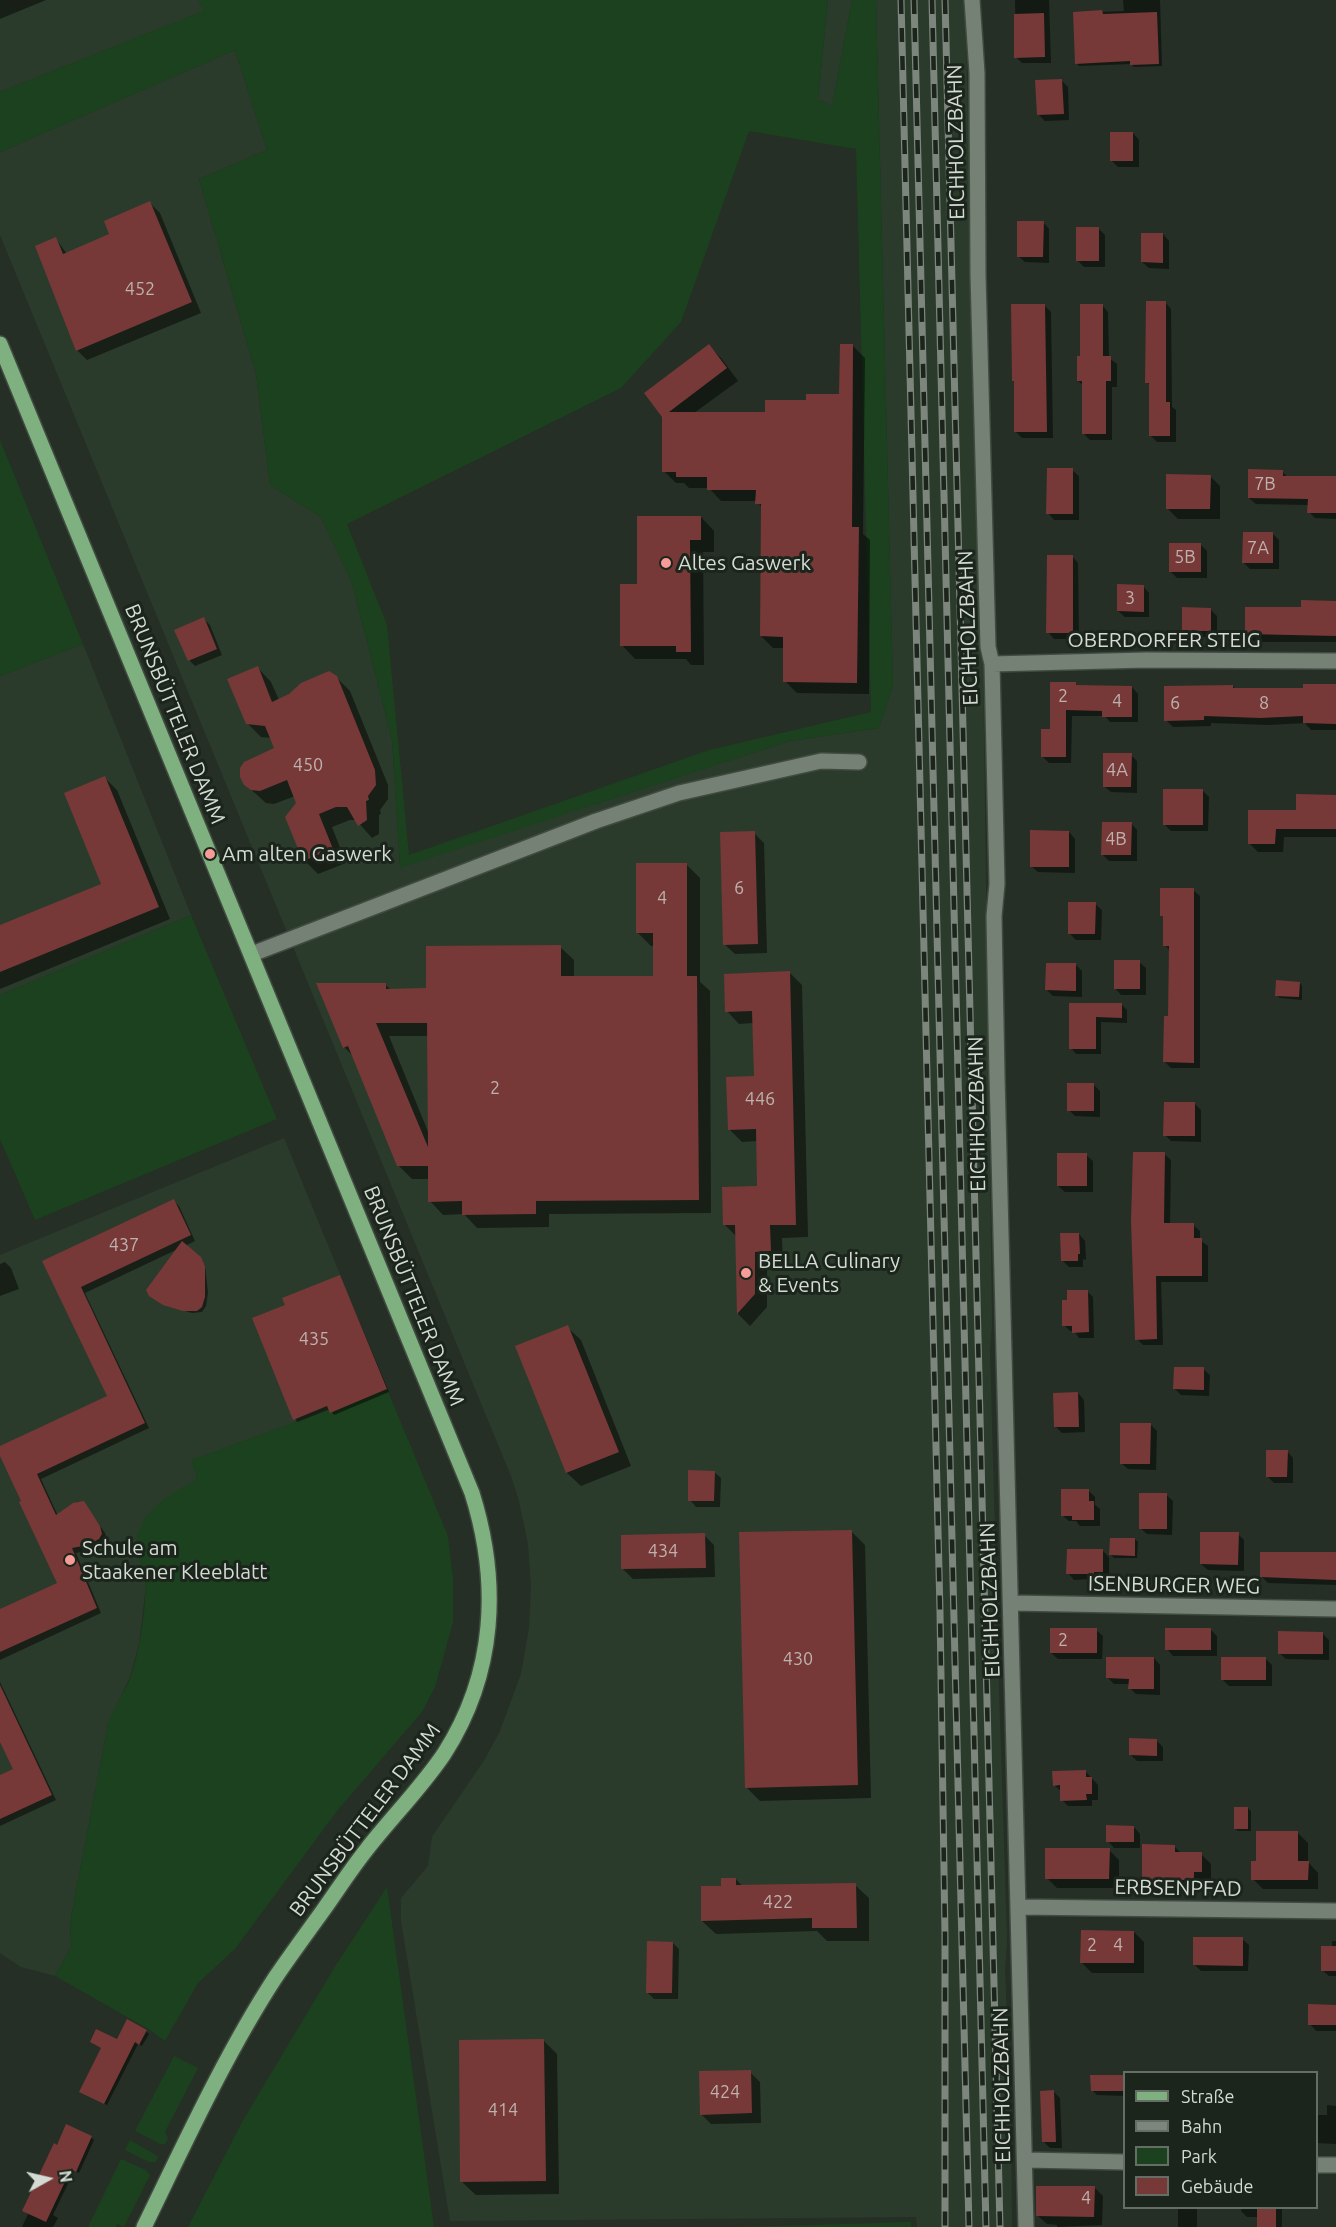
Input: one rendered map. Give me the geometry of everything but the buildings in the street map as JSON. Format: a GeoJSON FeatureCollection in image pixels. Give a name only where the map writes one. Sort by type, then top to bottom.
{"type":"FeatureCollection","features":[{"type":"Feature","properties":{"kind":"main road","name":"BRUNSBÜTTELER DAMM"},"geometry":{"type":"LineString","coordinates":[[0,344],[472,1493],[486,1544],[490,1580],[490,1610],[485,1648],[477,1684],[463,1721],[437,1763],[417,1790],[365,1850],[270,1986],[184,2144],[144,2227]]}},
{"type":"Feature","properties":{"kind":"street","name":"EICHHOLZBAHN"},"geometry":{"type":"LineString","coordinates":[[972,0],[976,54],[978,275],[988,647],[992,664],[997,1076],[1026,2227]]}},
{"type":"Feature","properties":{"kind":"street","name":"OBERDORFER STEIG"},"geometry":{"type":"LineString","coordinates":[[992,664],[1146,660],[1336,661]]}},
{"type":"Feature","properties":{"kind":"street"},"geometry":{"type":"LineString","coordinates":[[252,954],[596,821],[679,793],[821,761],[859,762]]}},
{"type":"Feature","properties":{"kind":"street","name":"ISENBURGER WEG"},"geometry":{"type":"LineString","coordinates":[[1012,1603],[1336,1609]]}},
{"type":"Feature","properties":{"kind":"street","name":"ERBSENPFAD"},"geometry":{"type":"LineString","coordinates":[[1019,1907],[1336,1911]]}},
{"type":"Feature","properties":{"kind":"street"},"geometry":{"type":"LineString","coordinates":[[1025,2160],[1123,2162]]}},
{"type":"Feature","properties":{"kind":"street"},"geometry":{"type":"LineString","coordinates":[[1318,2165],[1336,2165]]}},
{"type":"Feature","properties":{"kind":"shaded area"},"geometry":{"type":"Polygon","coordinates":[[[0,0],[199,0],[204,11],[0,92],[0,0]]]}},
{"type":"Feature","properties":{"kind":"shaded area"},"geometry":{"type":"Polygon","coordinates":[[[828,0],[852,0],[832,106],[818,100],[828,0]]]}},
{"type":"Feature","properties":{"kind":"shaded area"},"geometry":{"type":"Polygon","coordinates":[[[876,0],[965,0],[983,661],[992,1325],[990,1350],[996,1572],[999,1604],[997,1626],[1007,1940],[1005,1970],[1011,2113],[1012,2227],[917,2227],[916,2217],[450,2221],[401,1921],[401,1898],[428,1866],[432,1837],[485,1759],[500,1731],[521,1674],[529,1628],[531,1586],[528,1544],[519,1501],[511,1476],[0,235],[0,152],[235,50],[267,150],[199,179],[256,374],[270,485],[321,517],[352,583],[392,740],[400,867],[790,741],[879,728],[893,686],[876,0]]]}},
{"type":"Feature","properties":{"kind":"shaded area"},"geometry":{"type":"Polygon","coordinates":[[[83,644],[191,915],[0,995],[0,676],[83,644]]]}},
{"type":"Feature","properties":{"kind":"shaded area","name":"Schule am Staakener Kleeblatt"},"geometry":{"type":"Polygon","coordinates":[[[284,1138],[387,1389],[192,1460],[197,1479],[162,1501],[144,1521],[137,1538],[136,1548],[146,1586],[139,1644],[130,1677],[108,1724],[70,1924],[71,1947],[55,1976],[21,1967],[0,1953],[0,1255],[284,1138]]]}},
{"type":"Feature","properties":{"kind":"green space"},"geometry":{"type":"Polygon","coordinates":[[[199,0],[828,0],[818,100],[832,106],[852,0],[876,0],[893,686],[879,728],[790,741],[400,868],[392,740],[352,583],[321,517],[270,485],[256,374],[199,179],[267,150],[235,50],[0,152],[0,92],[203,11],[199,0]],[[749,131],[681,322],[621,388],[347,524],[387,625],[409,855],[709,750],[871,712],[856,149],[749,131]]]}},
{"type":"Feature","properties":{"kind":"green space"},"geometry":{"type":"Polygon","coordinates":[[[0,440],[83,644],[0,676],[0,440]]]}},
{"type":"Feature","properties":{"kind":"green space"},"geometry":{"type":"Polygon","coordinates":[[[191,915],[277,1119],[35,1220],[0,1139],[0,995],[191,915]]]}},
{"type":"Feature","properties":{"kind":"green space"},"geometry":{"type":"Polygon","coordinates":[[[387,1389],[448,1536],[453,1579],[453,1622],[435,1687],[422,1712],[337,1811],[235,1949],[198,1983],[165,2041],[150,2030],[55,1976],[71,1947],[70,1924],[108,1724],[130,1679],[139,1646],[146,1588],[137,1545],[139,1530],[143,1521],[156,1506],[197,1479],[191,1460],[387,1389]]]}},
{"type":"Feature","properties":{"kind":"green space"},"geometry":{"type":"Polygon","coordinates":[[[387,1887],[434,2227],[188,2227],[242,2122],[334,1968],[387,1887]]]}},
{"type":"Feature","properties":{"kind":"green space"},"geometry":{"type":"Polygon","coordinates":[[[174,2056],[198,2068],[165,2132],[168,2138],[165,2144],[160,2144],[135,2131],[174,2056]]]}},
{"type":"Feature","properties":{"kind":"green space"},"geometry":{"type":"Polygon","coordinates":[[[130,2140],[158,2156],[156,2162],[149,2162],[125,2150],[130,2140]]]}},
{"type":"Feature","properties":{"kind":"green space"},"geometry":{"type":"Polygon","coordinates":[[[121,2159],[146,2170],[150,2175],[124,2227],[117,2224],[116,2227],[88,2227],[121,2159]]]}},
{"type":"Feature","properties":{"kind":"green space"},"geometry":{"type":"Polygon","coordinates":[[[911,2222],[911,2227],[734,2227],[911,2222]]]}},
{"type":"Feature","properties":{"kind":"railway"},"geometry":{"type":"LineString","coordinates":[[901,0],[940,1611],[945,1935],[945,2227]]}},
{"type":"Feature","properties":{"kind":"railway"},"geometry":{"type":"LineString","coordinates":[[914,0],[969,2227]]}},
{"type":"Feature","properties":{"kind":"railway"},"geometry":{"type":"LineString","coordinates":[[932,0],[986,2227]]}},
{"type":"Feature","properties":{"kind":"railway"},"geometry":{"type":"LineString","coordinates":[[945,0],[1000,2227]]}},
{"type":"Feature","properties":{"kind":"place","name":"Altes Gaswerk"},"geometry":{"type":"Point","coordinates":[666,563]}},
{"type":"Feature","properties":{"kind":"place","name":"Am alten Gaswerk"},"geometry":{"type":"Point","coordinates":[210,854]}},
{"type":"Feature","properties":{"kind":"place","name":"BELLA Culinary & Events"},"geometry":{"type":"Point","coordinates":[746,1273]}},
{"type":"Feature","properties":{"kind":"place","name":"Schule am Staakener Kleeblatt"},"geometry":{"type":"Point","coordinates":[70,1560]}}]}
